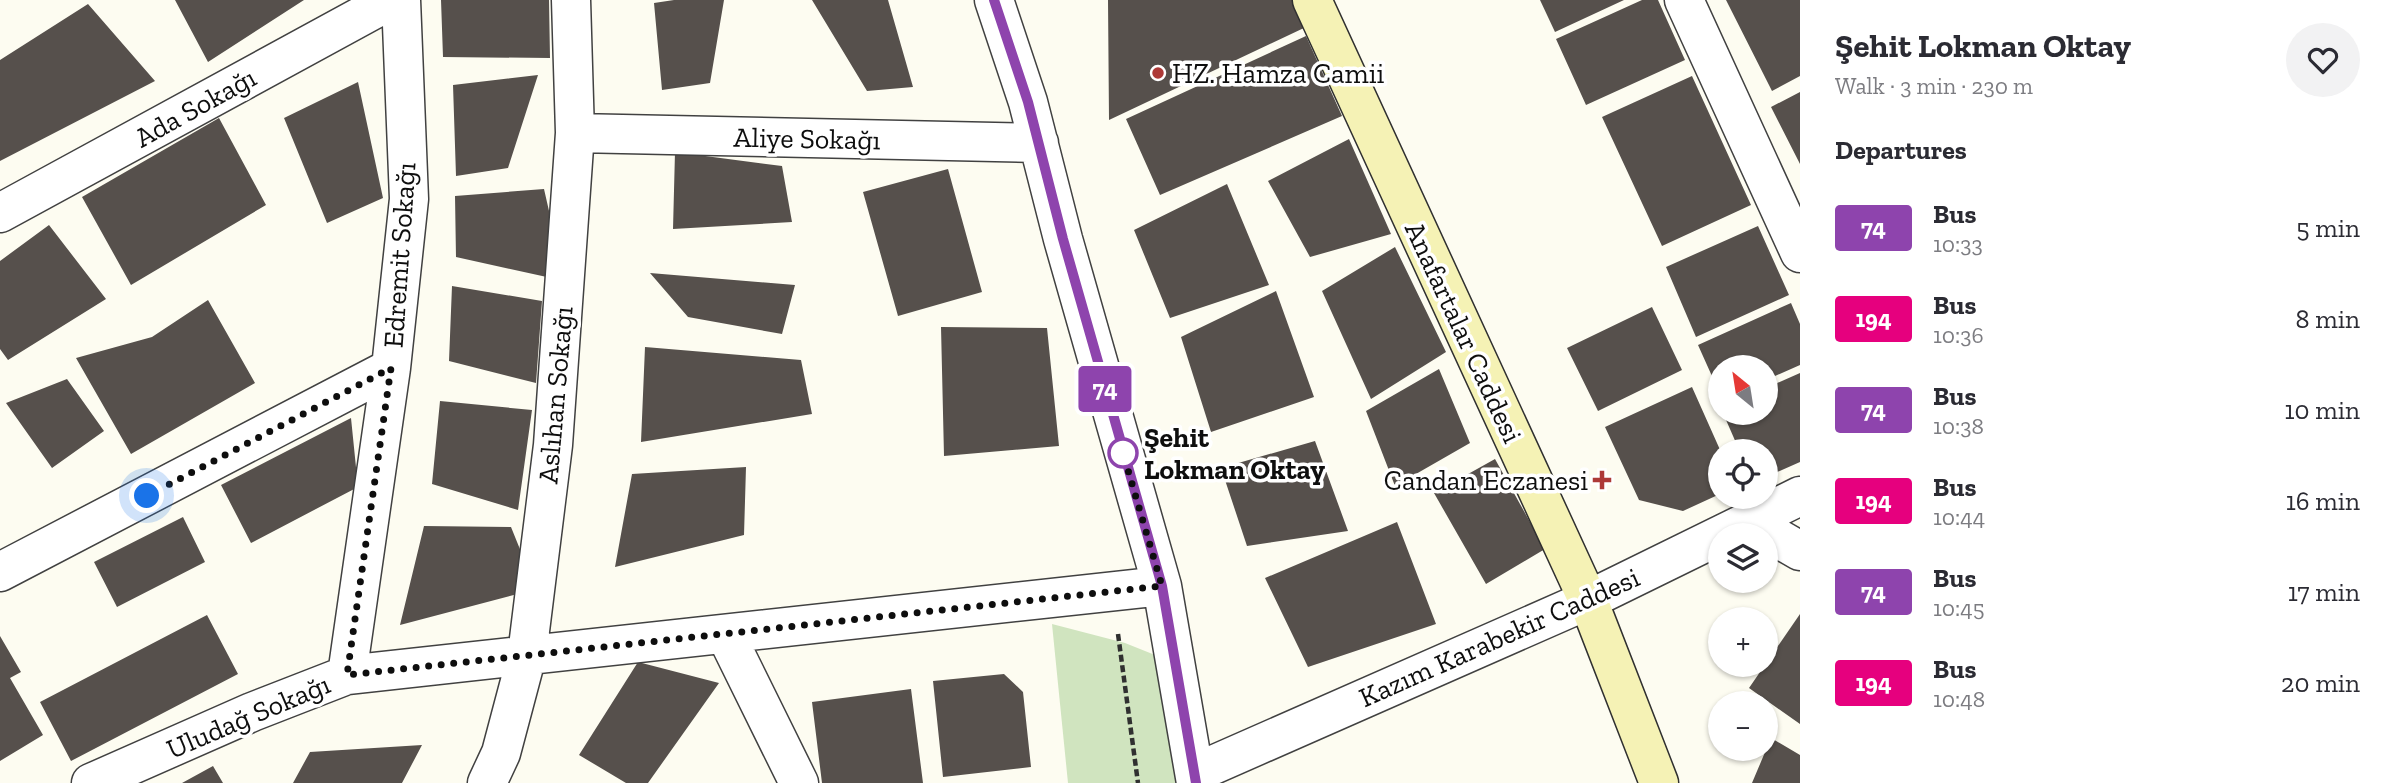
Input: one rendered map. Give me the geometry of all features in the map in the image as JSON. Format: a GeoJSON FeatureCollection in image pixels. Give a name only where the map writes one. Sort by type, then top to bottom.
{"type":"FeatureCollection","features":[{"type":"Feature","properties":{"kind":"main road","name":"Anafartalar Caddesi"},"geometry":{"type":"LineString","coordinates":[[1311,0],[1588,600],[1659,783]]}},
{"type":"Feature","properties":{"kind":"street","name":"Ada Sokağı"},"geometry":{"type":"LineString","coordinates":[[0,213],[391,0]]}},
{"type":"Feature","properties":{"kind":"street","name":"Edremit Sokağı"},"geometry":{"type":"LineString","coordinates":[[347,675],[391,368],[409,199],[401,0]]}},
{"type":"Feature","properties":{"kind":"street","name":"Aslıhan Sokağı"},"geometry":{"type":"LineString","coordinates":[[486,783],[501,753],[527,655],[553,445],[575,133],[571,0]]}},
{"type":"Feature","properties":{"kind":"street"},"geometry":{"type":"LineString","coordinates":[[994,0],[1028,102],[1162,586],[1196,778]]}},
{"type":"Feature","properties":{"kind":"street"},"geometry":{"type":"LineString","coordinates":[[1684,0],[1800,253]]}},
{"type":"Feature","properties":{"kind":"street","name":"Aliye Sokağı"},"geometry":{"type":"LineString","coordinates":[[575,133],[1039,143]]}},
{"type":"Feature","properties":{"kind":"street"},"geometry":{"type":"LineString","coordinates":[[0,572],[391,368]]}},
{"type":"Feature","properties":{"kind":"street","name":"Kazım Karabekir Caddesi"},"geometry":{"type":"LineString","coordinates":[[1196,778],[1588,600],[1800,496]]}},
{"type":"Feature","properties":{"kind":"street"},"geometry":{"type":"LineString","coordinates":[[1748,521],[1800,551]]}},
{"type":"Feature","properties":{"kind":"street","name":"Uludağ Sokağı"},"geometry":{"type":"LineString","coordinates":[[91,783],[252,712],[347,675],[1162,586]]}},
{"type":"Feature","properties":{"kind":"street"},"geometry":{"type":"LineString","coordinates":[[726,635],[799,783]]}},
{"type":"Feature","properties":{"kind":"path"},"geometry":{"type":"LineString","coordinates":[[1113,591],[1138,783]]}},
{"type":"Feature","properties":{"kind":"green space"},"geometry":{"type":"Polygon","coordinates":[[[1052,624],[1125,643],[1160,657],[1176,783],[1068,783],[1052,624]]]}},
{"type":"Feature","properties":{"kind":"building"},"geometry":{"type":"Polygon","coordinates":[[[175,0],[304,0],[208,62],[175,0]]]}},
{"type":"Feature","properties":{"kind":"building"},"geometry":{"type":"Polygon","coordinates":[[[441,0],[549,0],[550,58],[443,57],[441,0]]]}},
{"type":"Feature","properties":{"kind":"building"},"geometry":{"type":"Polygon","coordinates":[[[674,0],[724,0],[710,83],[662,90],[654,3],[674,0]]]}},
{"type":"Feature","properties":{"kind":"building"},"geometry":{"type":"Polygon","coordinates":[[[812,0],[888,0],[913,87],[867,91],[812,0]]]}},
{"type":"Feature","properties":{"kind":"building","name":"HZ. Hamza Camii"},"geometry":{"type":"Polygon","coordinates":[[[1108,0],[1293,0],[1306,27],[1109,120],[1108,0]]]}},
{"type":"Feature","properties":{"kind":"building"},"geometry":{"type":"Polygon","coordinates":[[[1540,0],[1624,0],[1555,32],[1540,0]]]}},
{"type":"Feature","properties":{"kind":"building"},"geometry":{"type":"Polygon","coordinates":[[[1642,0],[1658,0],[1685,60],[1586,105],[1556,39],[1642,0]]]}},
{"type":"Feature","properties":{"kind":"building"},"geometry":{"type":"Polygon","coordinates":[[[1726,0],[1800,0],[1800,76],[1772,91],[1726,0]]]}},
{"type":"Feature","properties":{"kind":"building"},"geometry":{"type":"Polygon","coordinates":[[[88,4],[155,81],[0,161],[0,60],[88,4]]]}},
{"type":"Feature","properties":{"kind":"building"},"geometry":{"type":"Polygon","coordinates":[[[1306,36],[1342,116],[1160,195],[1126,119],[1306,36]]]}},
{"type":"Feature","properties":{"kind":"building"},"geometry":{"type":"Polygon","coordinates":[[[538,75],[508,168],[456,176],[453,85],[538,75]]]}},
{"type":"Feature","properties":{"kind":"building"},"geometry":{"type":"Polygon","coordinates":[[[1692,76],[1751,205],[1662,246],[1602,117],[1692,76]]]}},
{"type":"Feature","properties":{"kind":"building"},"geometry":{"type":"Polygon","coordinates":[[[358,82],[383,198],[327,223],[284,118],[358,82]]]}},
{"type":"Feature","properties":{"kind":"building"},"geometry":{"type":"Polygon","coordinates":[[[1800,92],[1800,164],[1771,107],[1800,92]]]}},
{"type":"Feature","properties":{"kind":"building"},"geometry":{"type":"Polygon","coordinates":[[[219,118],[266,205],[131,285],[82,197],[219,118]]]}},
{"type":"Feature","properties":{"kind":"building"},"geometry":{"type":"Polygon","coordinates":[[[1349,139],[1391,234],[1310,257],[1268,181],[1349,139]]]}},
{"type":"Feature","properties":{"kind":"building"},"geometry":{"type":"Polygon","coordinates":[[[675,152],[782,166],[792,222],[673,229],[675,152]]]}},
{"type":"Feature","properties":{"kind":"building"},"geometry":{"type":"Polygon","coordinates":[[[948,169],[982,292],[898,316],[863,192],[948,169]]]}},
{"type":"Feature","properties":{"kind":"building"},"geometry":{"type":"Polygon","coordinates":[[[1227,184],[1269,285],[1170,318],[1134,230],[1227,184]]]}},
{"type":"Feature","properties":{"kind":"building"},"geometry":{"type":"Polygon","coordinates":[[[544,189],[565,281],[456,257],[455,196],[544,189]]]}},
{"type":"Feature","properties":{"kind":"building"},"geometry":{"type":"Polygon","coordinates":[[[49,225],[106,299],[8,360],[0,349],[0,261],[49,225]]]}},
{"type":"Feature","properties":{"kind":"building"},"geometry":{"type":"Polygon","coordinates":[[[1758,226],[1789,295],[1696,337],[1666,267],[1758,226]]]}},
{"type":"Feature","properties":{"kind":"building"},"geometry":{"type":"Polygon","coordinates":[[[1395,247],[1446,352],[1371,399],[1322,291],[1395,247]]]}},
{"type":"Feature","properties":{"kind":"building"},"geometry":{"type":"Polygon","coordinates":[[[650,273],[795,285],[782,334],[688,317],[650,273]]]}},
{"type":"Feature","properties":{"kind":"building"},"geometry":{"type":"Polygon","coordinates":[[[452,286],[542,301],[536,383],[449,361],[452,286]]]}},
{"type":"Feature","properties":{"kind":"building"},"geometry":{"type":"Polygon","coordinates":[[[1276,291],[1314,397],[1211,432],[1181,337],[1276,291]]]}},
{"type":"Feature","properties":{"kind":"building"},"geometry":{"type":"Polygon","coordinates":[[[208,300],[255,383],[131,454],[76,358],[152,337],[208,300]]]}},
{"type":"Feature","properties":{"kind":"building"},"geometry":{"type":"Polygon","coordinates":[[[1791,303],[1800,324],[1800,365],[1778,375],[1778,355],[1708,355],[1708,367],[1698,345],[1791,303]]]}},
{"type":"Feature","properties":{"kind":"building"},"geometry":{"type":"Polygon","coordinates":[[[1652,307],[1682,370],[1598,411],[1567,348],[1652,307]]]}},
{"type":"Feature","properties":{"kind":"building"},"geometry":{"type":"Polygon","coordinates":[[[941,327],[1047,328],[1059,446],[944,456],[941,327]]]}},
{"type":"Feature","properties":{"kind":"building"},"geometry":{"type":"Polygon","coordinates":[[[645,347],[801,360],[812,414],[641,442],[645,347]]]}},
{"type":"Feature","properties":{"kind":"building"},"geometry":{"type":"Polygon","coordinates":[[[1439,369],[1470,443],[1395,486],[1366,411],[1439,369]]]}},
{"type":"Feature","properties":{"kind":"building"},"geometry":{"type":"Polygon","coordinates":[[[1800,373],[1800,462],[1778,472],[1778,439],[1734,439],[1728,425],[1778,425],[1778,383],[1800,373]]]}},
{"type":"Feature","properties":{"kind":"building"},"geometry":{"type":"Polygon","coordinates":[[[67,379],[104,431],[52,468],[6,403],[67,379]]]}},
{"type":"Feature","properties":{"kind":"building"},"geometry":{"type":"Polygon","coordinates":[[[1692,387],[1715,439],[1708,439],[1708,500],[1683,511],[1639,500],[1605,427],[1692,387]]]}},
{"type":"Feature","properties":{"kind":"building"},"geometry":{"type":"Polygon","coordinates":[[[440,401],[532,410],[518,510],[432,484],[440,401]]]}},
{"type":"Feature","properties":{"kind":"building"},"geometry":{"type":"Polygon","coordinates":[[[351,418],[358,487],[251,543],[221,485],[351,418]]]}},
{"type":"Feature","properties":{"kind":"building"},"geometry":{"type":"Polygon","coordinates":[[[1315,441],[1348,531],[1247,546],[1221,468],[1315,441]]]}},
{"type":"Feature","properties":{"kind":"building"},"geometry":{"type":"Polygon","coordinates":[[[1495,459],[1545,549],[1486,584],[1434,493],[1495,459]]]}},
{"type":"Feature","properties":{"kind":"building"},"geometry":{"type":"Polygon","coordinates":[[[746,467],[744,535],[615,567],[632,474],[746,467]]]}},
{"type":"Feature","properties":{"kind":"building"},"geometry":{"type":"Polygon","coordinates":[[[183,517],[205,562],[117,607],[94,562],[183,517]]]}},
{"type":"Feature","properties":{"kind":"building"},"geometry":{"type":"Polygon","coordinates":[[[1397,522],[1436,624],[1308,667],[1265,578],[1397,522]]]}},
{"type":"Feature","properties":{"kind":"building"},"geometry":{"type":"Polygon","coordinates":[[[424,526],[511,527],[536,589],[400,625],[424,526]]]}},
{"type":"Feature","properties":{"kind":"building"},"geometry":{"type":"Polygon","coordinates":[[[1800,614],[1800,724],[1778,708],[1778,691],[1753,691],[1749,688],[1757,677],[1778,677],[1778,646],[1800,614]]]}},
{"type":"Feature","properties":{"kind":"building"},"geometry":{"type":"Polygon","coordinates":[[[207,615],[238,674],[71,761],[40,702],[207,615]]]}},
{"type":"Feature","properties":{"kind":"building"},"geometry":{"type":"Polygon","coordinates":[[[0,636],[21,672],[10,678],[43,735],[0,761],[0,636]]]}},
{"type":"Feature","properties":{"kind":"building"},"geometry":{"type":"Polygon","coordinates":[[[638,662],[719,683],[648,783],[626,783],[579,755],[638,662]]]}},
{"type":"Feature","properties":{"kind":"building"},"geometry":{"type":"Polygon","coordinates":[[[1004,674],[1023,692],[1031,767],[943,777],[933,681],[1004,674]]]}},
{"type":"Feature","properties":{"kind":"building"},"geometry":{"type":"Polygon","coordinates":[[[911,689],[923,783],[822,783],[812,702],[911,689]]]}},
{"type":"Feature","properties":{"kind":"building"},"geometry":{"type":"Polygon","coordinates":[[[1778,742],[1800,755],[1800,783],[1752,783],[1761,761],[1778,761],[1778,742]]]}},
{"type":"Feature","properties":{"kind":"building"},"geometry":{"type":"Polygon","coordinates":[[[422,745],[402,783],[293,783],[310,752],[422,745]]]}},
{"type":"Feature","properties":{"kind":"building"},"geometry":{"type":"Polygon","coordinates":[[[213,766],[223,783],[182,783],[213,766]]]}},
{"type":"Feature","properties":{"kind":"bus line","name":"74"},"geometry":{"type":"LineString","coordinates":[[994,0],[1028,102],[1063,239],[1162,586],[1196,783]]}},
{"type":"Feature","properties":{"kind":"place","name":"HZ. Hamza Camii"},"geometry":{"type":"Point","coordinates":[1158,73]}},
{"type":"Feature","properties":{"kind":"place","name":"Şehit Lokman Oktay"},"geometry":{"type":"Point","coordinates":[1123,453]}},
{"type":"Feature","properties":{"kind":"place","name":"Candan Eczanesi"},"geometry":{"type":"Point","coordinates":[1602,480]}},
{"type":"Feature","properties":{"kind":"route"},"geometry":{"type":"LineString","coordinates":[[147,496],[391,368],[347,675],[1162,586],[1123,453]]}}]}
